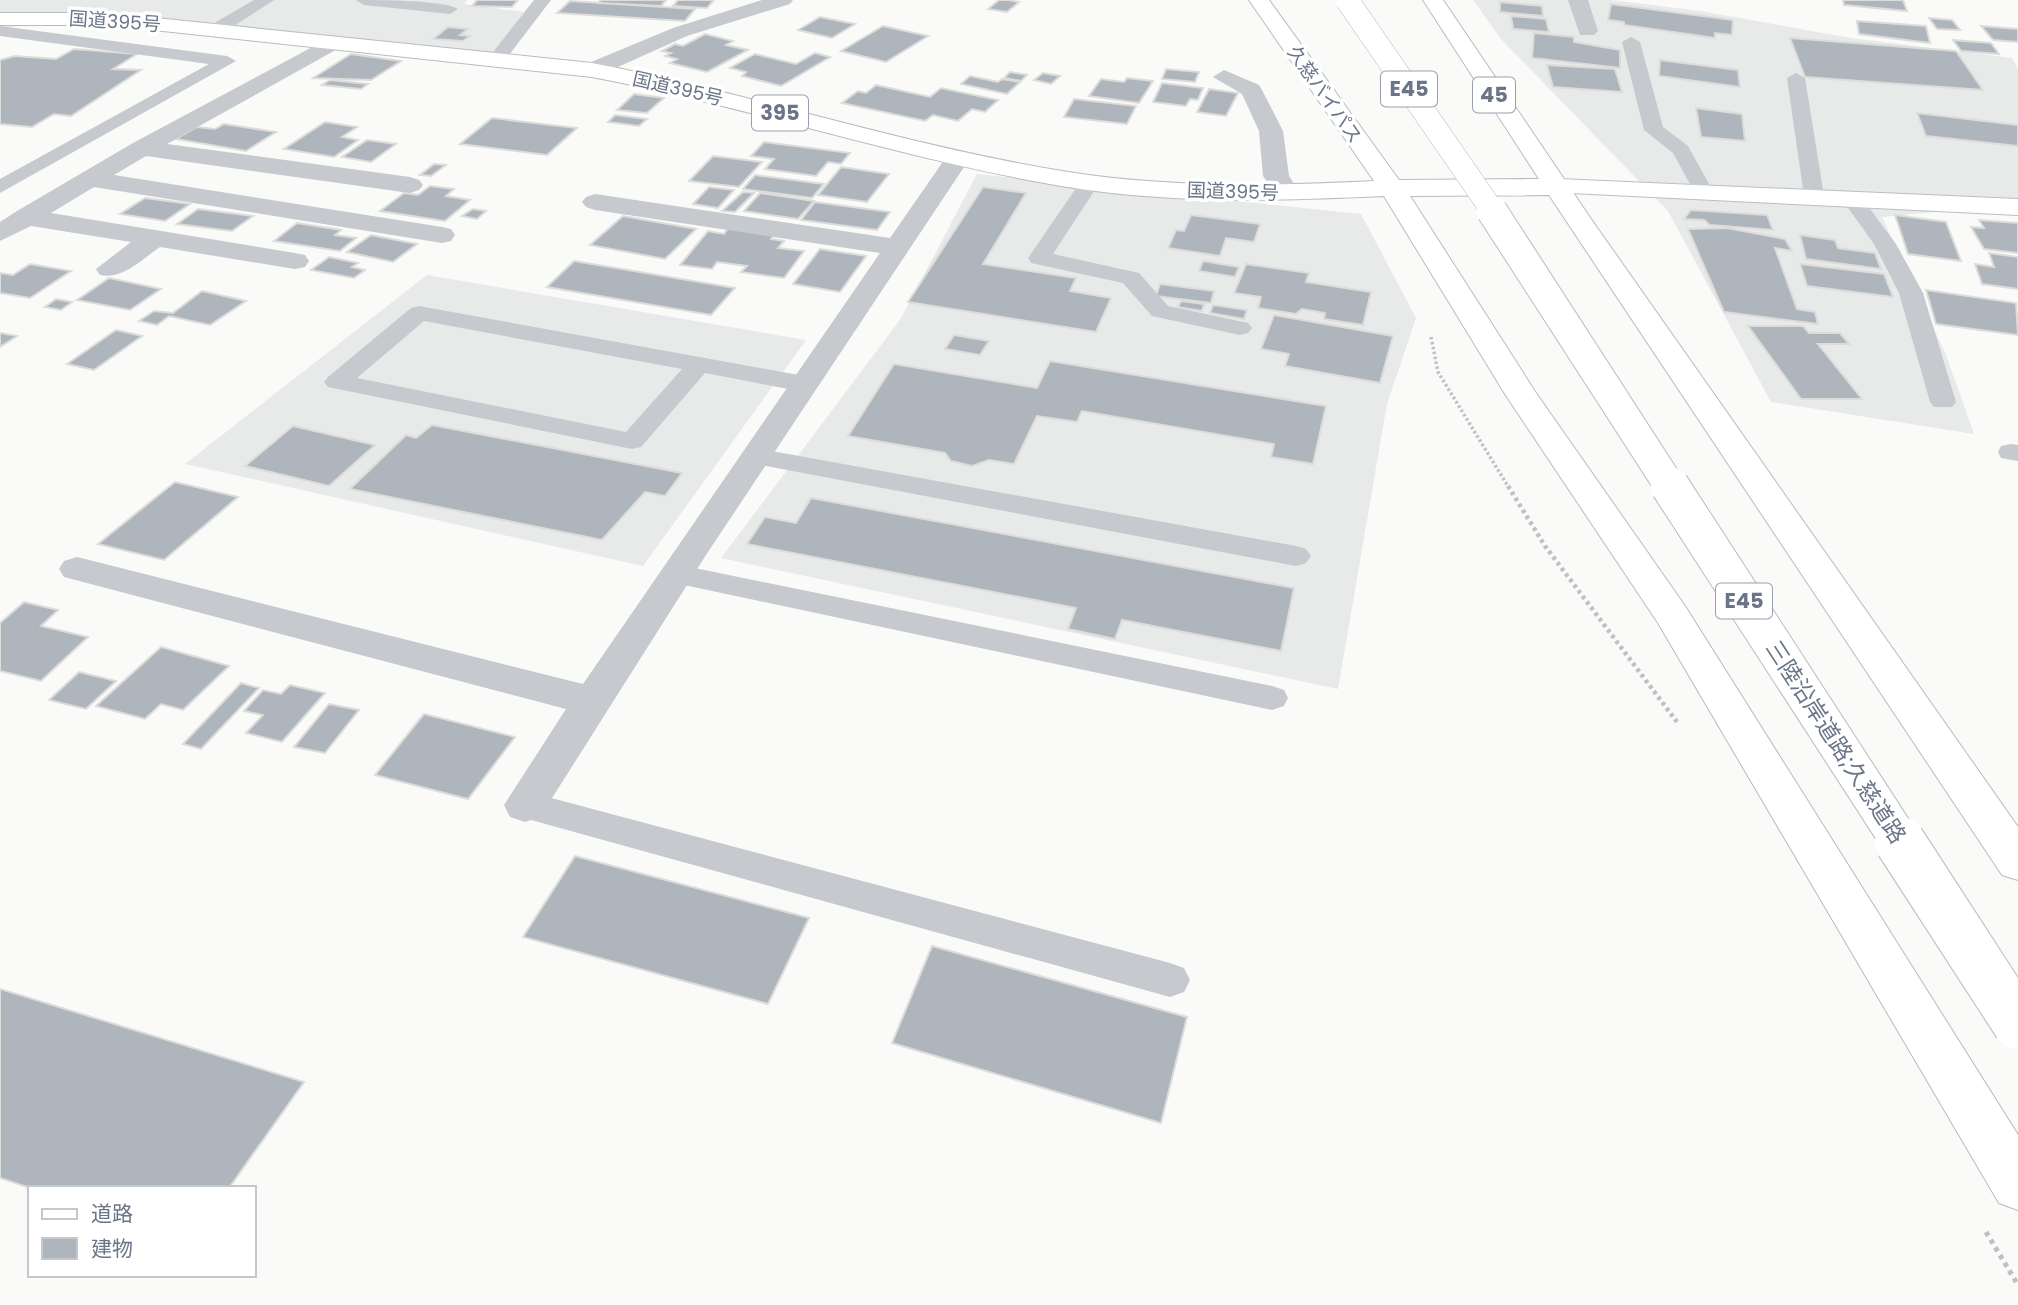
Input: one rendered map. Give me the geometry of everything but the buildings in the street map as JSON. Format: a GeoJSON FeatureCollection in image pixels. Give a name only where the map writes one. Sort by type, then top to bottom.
{"type":"FeatureCollection","features":[{"type":"Feature","properties":{"kind":"main road","name":"久慈バイパス"},"geometry":{"type":"LineString","coordinates":[[1259,0],[1272,11],[1418,226],[1521,394],[1672,615],[2018,1184]]}},
{"type":"Feature","properties":{"kind":"main road","name":"E45"},"geometry":{"type":"LineString","coordinates":[[1347,0],[1471,178]]}},
{"type":"Feature","properties":{"kind":"main road","name":"E45"},"geometry":{"type":"LineString","coordinates":[[1365,0],[1471,178]]}},
{"type":"Feature","properties":{"kind":"main road","name":"45"},"geometry":{"type":"LineString","coordinates":[[1433,0],[1559,187]]}},
{"type":"Feature","properties":{"kind":"main road","name":"国道395号"},"geometry":{"type":"LineString","coordinates":[[5,24],[107,19],[592,70],[666,84],[958,158],[1090,182],[1184,190],[1287,193],[1391,188],[1559,187],[1703,191],[2018,207]]}},
{"type":"Feature","properties":{"kind":"main road","name":"三陸沿岸道路;久慈道路"},"geometry":{"type":"LineString","coordinates":[[1471,178],[2018,1024]]}},
{"type":"Feature","properties":{"kind":"main road"},"geometry":{"type":"LineString","coordinates":[[1559,187],[2018,862]]}},
{"type":"Feature","properties":{"kind":"street"},"geometry":{"type":"LineString","coordinates":[[592,70],[680,32],[783,0]]}},
{"type":"Feature","properties":{"kind":"street"},"geometry":{"type":"LineString","coordinates":[[1577,0],[1587,31]]}},
{"type":"Feature","properties":{"kind":"street"},"geometry":{"type":"LineString","coordinates":[[0,233],[142,148],[333,42]]}},
{"type":"Feature","properties":{"kind":"street"},"geometry":{"type":"LineString","coordinates":[[1224,77],[1251,90],[1271,131],[1276,176],[1287,193]]}},
{"type":"Feature","properties":{"kind":"street"},"geometry":{"type":"LineString","coordinates":[[142,148],[410,185]]}},
{"type":"Feature","properties":{"kind":"street"},"geometry":{"type":"LineString","coordinates":[[525,805],[675,574],[958,158]]}},
{"type":"Feature","properties":{"kind":"street"},"geometry":{"type":"LineString","coordinates":[[89,179],[442,234]]}},
{"type":"Feature","properties":{"kind":"street"},"geometry":{"type":"LineString","coordinates":[[595,202],[897,247]]}},
{"type":"Feature","properties":{"kind":"street"},"geometry":{"type":"LineString","coordinates":[[26,217],[295,261]]}},
{"type":"Feature","properties":{"kind":"street"},"geometry":{"type":"LineString","coordinates":[[110,269],[155,238]]}},
{"type":"Feature","properties":{"kind":"street"},"geometry":{"type":"LineString","coordinates":[[77,569],[592,701]]}},
{"type":"Feature","properties":{"kind":"lane"},"geometry":{"type":"LineString","coordinates":[[217,29],[266,0]]}},
{"type":"Feature","properties":{"kind":"lane"},"geometry":{"type":"LineString","coordinates":[[364,0],[450,9]]}},
{"type":"Feature","properties":{"kind":"lane"},"geometry":{"type":"LineString","coordinates":[[496,60],[543,0]]}},
{"type":"Feature","properties":{"kind":"lane"},"geometry":{"type":"LineString","coordinates":[[0,187],[227,61],[5,24]]}},
{"type":"Feature","properties":{"kind":"lane"},"geometry":{"type":"LineString","coordinates":[[1631,42],[1654,130],[1681,150],[1703,191]]}},
{"type":"Feature","properties":{"kind":"lane"},"geometry":{"type":"LineString","coordinates":[[1796,78],[1814,196]]}},
{"type":"Feature","properties":{"kind":"lane"},"geometry":{"type":"LineString","coordinates":[[1090,182],[1039,258],[1131,278],[1160,311],[1240,328]]}},
{"type":"Feature","properties":{"kind":"lane"},"geometry":{"type":"LineString","coordinates":[[1852,198],[1885,244],[1911,293],[1943,402]]}},
{"type":"Feature","properties":{"kind":"lane"},"geometry":{"type":"LineString","coordinates":[[699,365],[632,442],[337,382],[419,313],[804,384]]}},
{"type":"Feature","properties":{"kind":"lane"},"geometry":{"type":"LineString","coordinates":[[755,456],[1296,556]]}},
{"type":"Feature","properties":{"kind":"lane"},"geometry":{"type":"LineString","coordinates":[[675,574],[1272,698]]}},
{"type":"Feature","properties":{"kind":"lane"},"geometry":{"type":"LineString","coordinates":[[525,805],[1170,980]]}},
{"type":"Feature","properties":{"kind":"path"},"geometry":{"type":"LineString","coordinates":[[1430,330],[1438,372],[1545,546],[1679,726]]}},
{"type":"Feature","properties":{"kind":"path"},"geometry":{"type":"LineString","coordinates":[[1983,1228],[2018,1285]]}},
{"type":"Feature","properties":{"kind":"shaded area"},"geometry":{"type":"Polygon","coordinates":[[[0,0],[467,0],[464,4],[524,12],[495,55],[129,17],[0,28],[0,0]]]}},
{"type":"Feature","properties":{"kind":"shaded area"},"geometry":{"type":"Polygon","coordinates":[[[1473,0],[1612,0],[1700,11],[1851,38],[2012,58],[2018,69],[2018,204],[1882,217],[1946,355],[1974,434],[1771,402],[1668,211],[1501,39],[1473,0]]]}},
{"type":"Feature","properties":{"kind":"shaded area"},"geometry":{"type":"Polygon","coordinates":[[[977,174],[1361,214],[1416,318],[1387,404],[1338,689],[721,558],[900,320],[977,174]]]}},
{"type":"Feature","properties":{"kind":"shaded area"},"geometry":{"type":"Polygon","coordinates":[[[427,275],[806,340],[643,566],[185,464],[427,275]]]}}]}
